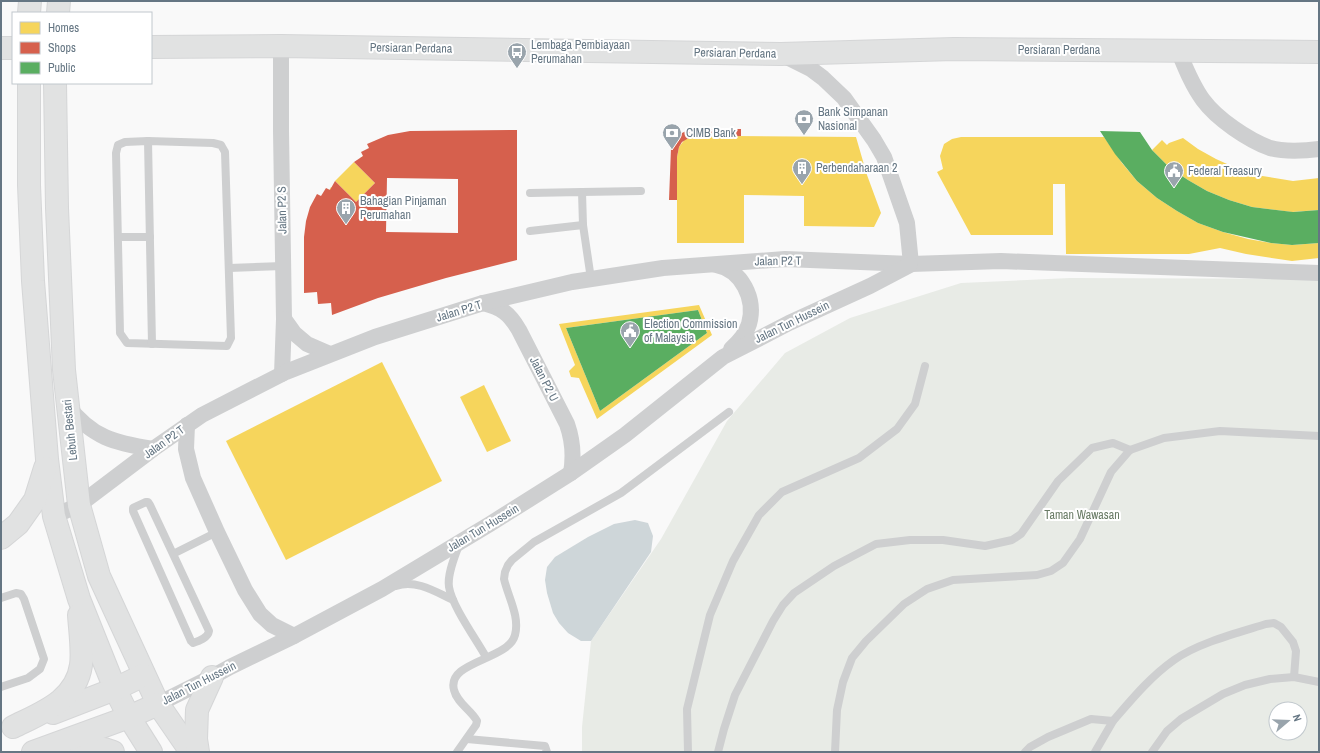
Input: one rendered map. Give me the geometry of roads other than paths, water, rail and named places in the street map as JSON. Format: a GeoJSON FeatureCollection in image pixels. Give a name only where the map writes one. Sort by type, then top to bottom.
{"type":"FeatureCollection","features":[{"type":"Feature","properties":{"kind":"main road"},"geometry":{"type":"LineString","coordinates":[[30,1],[30,12]]}},
{"type":"Feature","properties":{"kind":"main road"},"geometry":{"type":"LineString","coordinates":[[58,12],[59,1]]}},
{"type":"Feature","properties":{"kind":"main road","name":"Persiaran Perdana"},"geometry":{"type":"LineString","coordinates":[[152,47],[281,46],[780,54],[954,50],[1178,50],[1221,52],[1319,52]]}},
{"type":"Feature","properties":{"kind":"main road"},"geometry":{"type":"LineString","coordinates":[[1,48],[12,48]]}},
{"type":"Feature","properties":{"kind":"main road","name":"Lebuh Bestari"},"geometry":{"type":"LineString","coordinates":[[29,84],[29,185],[33,274],[47,459],[54,516],[79,600],[115,689],[129,717],[151,752]]}},
{"type":"Feature","properties":{"kind":"main road","name":"Lebuh Bestari"},"geometry":{"type":"LineString","coordinates":[[56,84],[57,208],[64,370],[79,505],[99,576],[158,704],[191,752]]}},
{"type":"Feature","properties":{"kind":"main road"},"geometry":{"type":"LineString","coordinates":[[1,538],[18,524],[35,500],[47,459]]}},
{"type":"Feature","properties":{"kind":"main road"},"geometry":{"type":"LineString","coordinates":[[7,729],[50,709],[62,700],[73,688],[79,676],[82,664],[79,600]]}},
{"type":"Feature","properties":{"kind":"main road"},"geometry":{"type":"LineString","coordinates":[[7,729],[60,711],[115,689],[144,675]]}},
{"type":"Feature","properties":{"kind":"main road"},"geometry":{"type":"LineString","coordinates":[[198,752],[196,739],[197,710],[212,677]]}},
{"type":"Feature","properties":{"kind":"main road","name":"Jalan Tun Hussein"},"geometry":{"type":"LineString","coordinates":[[41,749],[129,717],[158,704]]}},
{"type":"Feature","properties":{"kind":"main road"},"geometry":{"type":"LineString","coordinates":[[41,749],[104,750],[113,752]]}},
{"type":"Feature","properties":{"kind":"street","name":"Jalan P2 S"},"geometry":{"type":"LineString","coordinates":[[281,46],[284,266],[282,374]]}},
{"type":"Feature","properties":{"kind":"street"},"geometry":{"type":"LineString","coordinates":[[1178,50],[1189,77],[1203,101],[1226,123],[1246,137],[1271,148],[1300,151],[1319,150]]}},
{"type":"Feature","properties":{"kind":"street"},"geometry":{"type":"LineString","coordinates":[[780,54],[811,69],[823,78],[844,98],[874,140],[884,157],[907,223],[911,264]]}},
{"type":"Feature","properties":{"kind":"street","name":"Jalan P2 T"},"geometry":{"type":"LineString","coordinates":[[54,516],[79,505],[202,415],[282,374],[375,336],[483,303],[572,282],[663,268],[785,259],[911,264],[1001,261],[1319,273]]}},
{"type":"Feature","properties":{"kind":"street"},"geometry":{"type":"LineString","coordinates":[[711,264],[723,266],[735,274],[744,285],[749,297],[751,311],[749,325],[743,337],[723,357]]}},
{"type":"Feature","properties":{"kind":"street","name":"Jalan Tun Hussein"},"geometry":{"type":"LineString","coordinates":[[158,704],[372,595],[571,474],[625,435],[723,357],[789,323],[870,286],[911,264]]}},
{"type":"Feature","properties":{"kind":"street","name":"Jalan P2 U"},"geometry":{"type":"LineString","coordinates":[[483,303],[495,306],[505,312],[513,320],[523,337],[571,434],[574,458],[571,474]]}},
{"type":"Feature","properties":{"kind":"street"},"geometry":{"type":"LineString","coordinates":[[284,319],[294,334],[307,344],[330,354]]}},
{"type":"Feature","properties":{"kind":"street"},"geometry":{"type":"LineString","coordinates":[[68,405],[83,423],[98,434],[121,444],[154,449]]}},
{"type":"Feature","properties":{"kind":"street"},"geometry":{"type":"LineString","coordinates":[[187,425],[186,449],[193,478],[245,590],[260,614],[272,625],[294,636]]}},
{"type":"Feature","properties":{"kind":"lane"},"geometry":{"type":"LineString","coordinates":[[148,141],[152,344]]}},
{"type":"Feature","properties":{"kind":"lane"},"geometry":{"type":"LineString","coordinates":[[148,141],[213,143],[221,145],[225,152],[231,338],[227,346],[127,343],[120,333],[116,153],[118,144],[125,142],[148,141]]}},
{"type":"Feature","properties":{"kind":"lane"},"geometry":{"type":"LineString","coordinates":[[530,194],[641,191]]}},
{"type":"Feature","properties":{"kind":"lane"},"geometry":{"type":"LineString","coordinates":[[582,192],[583,225],[591,279]]}},
{"type":"Feature","properties":{"kind":"lane"},"geometry":{"type":"LineString","coordinates":[[530,231],[583,225]]}},
{"type":"Feature","properties":{"kind":"lane"},"geometry":{"type":"LineString","coordinates":[[118,237],[150,237]]}},
{"type":"Feature","properties":{"kind":"lane"},"geometry":{"type":"LineString","coordinates":[[228,268],[284,266]]}},
{"type":"Feature","properties":{"kind":"lane"},"geometry":{"type":"LineString","coordinates":[[688,752],[688,709],[710,614],[733,561],[759,515],[782,492],[859,458],[897,429],[915,404],[925,366]]}},
{"type":"Feature","properties":{"kind":"lane"},"geometry":{"type":"LineString","coordinates":[[457,752],[467,739],[477,721],[457,698],[453,689],[457,674],[486,657],[506,649],[513,642],[516,635],[516,623],[504,579],[505,572],[512,560],[534,542],[621,494],[729,412]]}},
{"type":"Feature","properties":{"kind":"lane"},"geometry":{"type":"LineString","coordinates":[[835,752],[837,710],[843,682],[852,658],[866,641],[904,604],[927,589],[953,580],[1037,575],[1051,571],[1062,563],[1080,539],[1111,472],[1130,450],[1164,438],[1220,431],[1319,436]]}},
{"type":"Feature","properties":{"kind":"lane"},"geometry":{"type":"LineString","coordinates":[[718,752],[735,695],[773,621],[783,605],[794,593],[834,566],[876,544],[910,540],[943,540],[985,546],[1012,540],[1021,534],[1058,481],[1092,448],[1113,443],[1130,450]]}},
{"type":"Feature","properties":{"kind":"lane"},"geometry":{"type":"LineString","coordinates":[[148,502],[173,554],[209,631],[207,637],[196,642],[191,641],[133,508],[148,502]]}},
{"type":"Feature","properties":{"kind":"lane"},"geometry":{"type":"LineString","coordinates":[[173,554],[217,532]]}},
{"type":"Feature","properties":{"kind":"lane"},"geometry":{"type":"LineString","coordinates":[[460,542],[452,566],[449,585],[453,600],[486,657]]}},
{"type":"Feature","properties":{"kind":"lane"},"geometry":{"type":"LineString","coordinates":[[372,595],[400,585],[419,584],[453,600]]}},
{"type":"Feature","properties":{"kind":"lane"},"geometry":{"type":"LineString","coordinates":[[1,598],[16,593],[21,594],[44,659],[40,669],[28,678],[1,687]]}},
{"type":"Feature","properties":{"kind":"lane"},"geometry":{"type":"LineString","coordinates":[[1095,752],[1113,721],[1142,687],[1175,660],[1197,647],[1266,624],[1274,623],[1281,627],[1293,642],[1296,651],[1294,677]]}},
{"type":"Feature","properties":{"kind":"lane"},"geometry":{"type":"LineString","coordinates":[[1152,752],[1167,731],[1181,719],[1224,694],[1245,685],[1270,679],[1294,677],[1319,682]]}},
{"type":"Feature","properties":{"kind":"lane"},"geometry":{"type":"LineString","coordinates":[[1025,752],[1030,747],[1048,737],[1091,719],[1113,721]]}},
{"type":"Feature","properties":{"kind":"lane"},"geometry":{"type":"LineString","coordinates":[[467,739],[545,746],[547,752]]}},
{"type":"Feature","properties":{"kind":"place","name":"Lembaga Pembiayaan Perumahan"},"geometry":{"type":"Point","coordinates":[517,69]}},
{"type":"Feature","properties":{"kind":"place","name":"Bank Simpanan Nasional"},"geometry":{"type":"Point","coordinates":[804,136]}},
{"type":"Feature","properties":{"kind":"place","name":"CIMB Bank"},"geometry":{"type":"Point","coordinates":[672,150]}},
{"type":"Feature","properties":{"kind":"place","name":"Perbendaharaan 2"},"geometry":{"type":"Point","coordinates":[802,185]}},
{"type":"Feature","properties":{"kind":"place","name":"Federal Treasury"},"geometry":{"type":"Point","coordinates":[1174,188]}},
{"type":"Feature","properties":{"kind":"place","name":"Bahagian Pinjaman Perumahan"},"geometry":{"type":"Point","coordinates":[346,225]}},
{"type":"Feature","properties":{"kind":"place","name":"Election Commission of Malaysia"},"geometry":{"type":"Point","coordinates":[630,348]}},
{"type":"Feature","properties":{"kind":"park label","name":"Taman Wawasan"},"geometry":{"type":"Point","coordinates":[1082,515]}}]}
